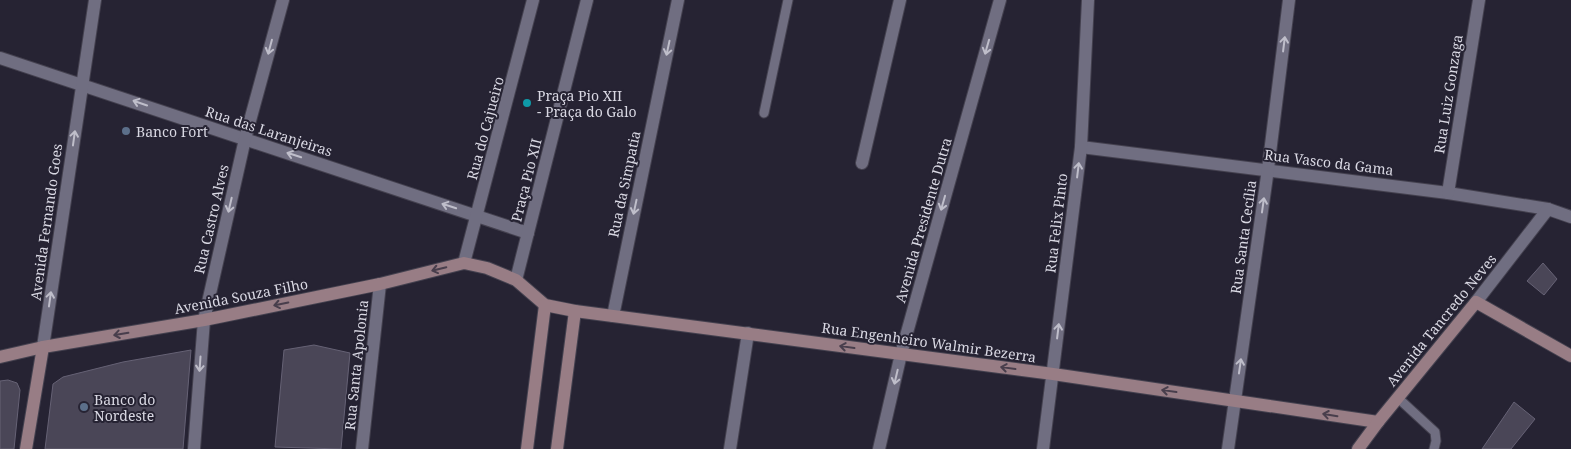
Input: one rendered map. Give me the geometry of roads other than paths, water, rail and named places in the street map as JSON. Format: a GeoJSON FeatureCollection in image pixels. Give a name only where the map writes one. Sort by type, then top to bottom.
{"type":"FeatureCollection","features":[{"type":"Feature","properties":{"kind":"main road","name":"Avenida Souza Filho"},"geometry":{"type":"LineString","coordinates":[[0,357],[43,347],[204,320],[380,284],[464,264],[487,268]]}},
{"type":"Feature","properties":{"kind":"main road","name":"Rua Engenheiro Walmir Bezerra"},"geometry":{"type":"LineString","coordinates":[[487,268],[516,280],[546,305],[575,311],[1053,374],[1378,422]]}},
{"type":"Feature","properties":{"kind":"main road"},"geometry":{"type":"LineString","coordinates":[[1476,302],[1571,356]]}},
{"type":"Feature","properties":{"kind":"main road","name":"Avenida Tancredo Neves"},"geometry":{"type":"LineString","coordinates":[[1358,449],[1476,302]]}},
{"type":"Feature","properties":{"kind":"main road"},"geometry":{"type":"LineString","coordinates":[[527,449],[546,305]]}},
{"type":"Feature","properties":{"kind":"main road"},"geometry":{"type":"LineString","coordinates":[[557,449],[575,311]]}},
{"type":"Feature","properties":{"kind":"main road","name":"Avenida Fernando Goes"},"geometry":{"type":"LineString","coordinates":[[26,449],[43,347]]}},
{"type":"Feature","properties":{"kind":"street","name":"Avenida Fernando Goes"},"geometry":{"type":"LineString","coordinates":[[43,347],[95,0]]}},
{"type":"Feature","properties":{"kind":"street","name":"Rua Castro Alves"},"geometry":{"type":"LineString","coordinates":[[194,449],[204,320],[245,139],[283,0]]}},
{"type":"Feature","properties":{"kind":"street","name":"Rua do Cajueiro"},"geometry":{"type":"LineString","coordinates":[[464,264],[533,0]]}},
{"type":"Feature","properties":{"kind":"street","name":"Praça Pio XII"},"geometry":{"type":"LineString","coordinates":[[516,280],[587,0]]}},
{"type":"Feature","properties":{"kind":"street","name":"Rua da Simpatia"},"geometry":{"type":"LineString","coordinates":[[613,316],[678,0]]}},
{"type":"Feature","properties":{"kind":"street"},"geometry":{"type":"LineString","coordinates":[[862,164],[900,0]]}},
{"type":"Feature","properties":{"kind":"street","name":"Avenida Presidente Dutra"},"geometry":{"type":"LineString","coordinates":[[879,449],[901,354],[1000,0]]}},
{"type":"Feature","properties":{"kind":"street","name":"Rua Felix Pinto"},"geometry":{"type":"LineString","coordinates":[[1042,449],[1081,147],[1088,0]]}},
{"type":"Feature","properties":{"kind":"street","name":"Rua Santa Cecília"},"geometry":{"type":"LineString","coordinates":[[1228,449],[1268,169],[1289,0]]}},
{"type":"Feature","properties":{"kind":"street","name":"Rua Luiz Gonzaga"},"geometry":{"type":"LineString","coordinates":[[1448,193],[1479,0]]}},
{"type":"Feature","properties":{"kind":"street","name":"Rua das Laranjeiras"},"geometry":{"type":"LineString","coordinates":[[0,58],[528,233]]}},
{"type":"Feature","properties":{"kind":"street","name":"Rua Vasco da Gama"},"geometry":{"type":"LineString","coordinates":[[1081,147],[1448,193],[1548,209],[1571,217]]}},
{"type":"Feature","properties":{"kind":"street","name":"Avenida Tancredo Neves"},"geometry":{"type":"LineString","coordinates":[[1476,302],[1548,209]]}},
{"type":"Feature","properties":{"kind":"street","name":"Rua Santa Apolonia"},"geometry":{"type":"LineString","coordinates":[[362,449],[380,284]]}},
{"type":"Feature","properties":{"kind":"street"},"geometry":{"type":"LineString","coordinates":[[730,449],[748,333]]}},
{"type":"Feature","properties":{"kind":"lane"},"geometry":{"type":"LineString","coordinates":[[764,113],[788,0]]}},
{"type":"Feature","properties":{"kind":"lane"},"geometry":{"type":"LineString","coordinates":[[1398,398],[1435,432],[1436,441],[1434,449]]}},
{"type":"Feature","properties":{"kind":"place","name":"Praça Pio XII - Praça do Galo"},"geometry":{"type":"Point","coordinates":[527,103]}},
{"type":"Feature","properties":{"kind":"place","name":"Banco Fort"},"geometry":{"type":"Point","coordinates":[126,131]}},
{"type":"Feature","properties":{"kind":"place","name":"Banco do Nordeste"},"geometry":{"type":"Point","coordinates":[84,407]}}]}
